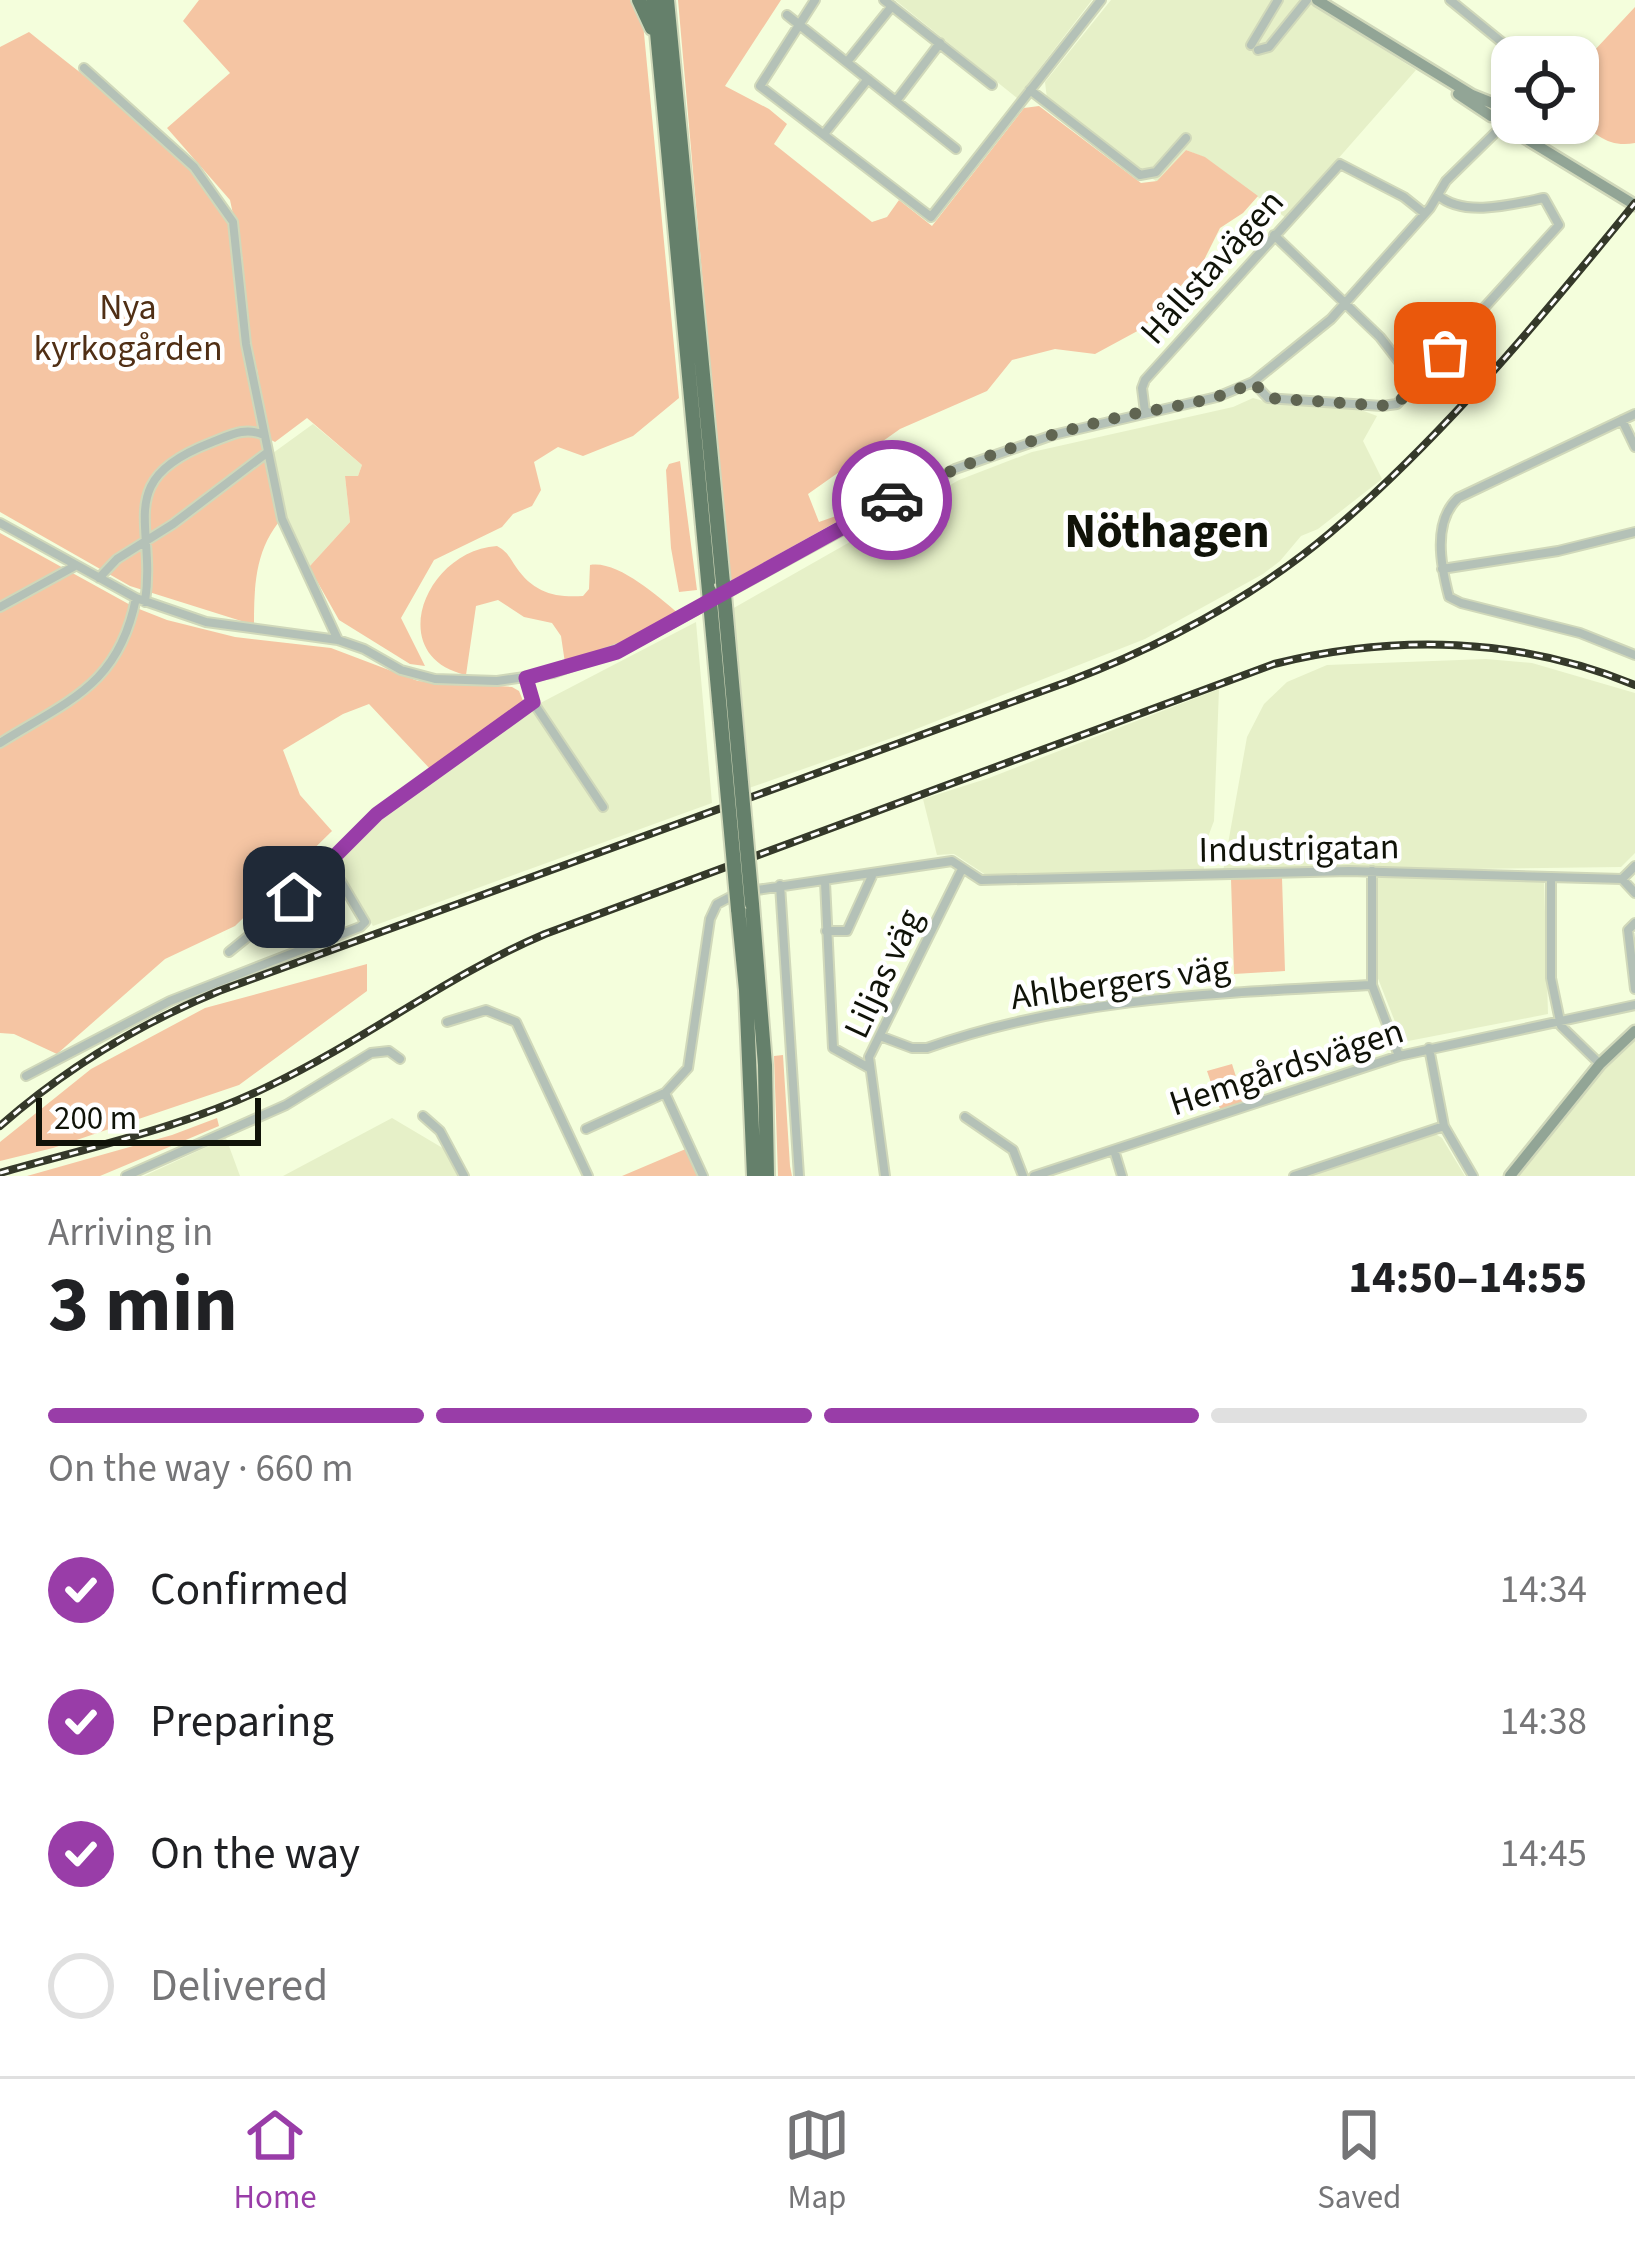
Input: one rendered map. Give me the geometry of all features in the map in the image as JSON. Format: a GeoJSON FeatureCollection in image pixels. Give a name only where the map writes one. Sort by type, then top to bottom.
{"type":"FeatureCollection","features":[{"type":"Feature","properties":{"kind":"highway"},"geometry":{"type":"LineString","coordinates":[[639,0],[658,44]]}},
{"type":"Feature","properties":{"kind":"highway"},"geometry":{"type":"LineString","coordinates":[[654,0],[716,587]]}},
{"type":"Feature","properties":{"kind":"highway"},"geometry":{"type":"LineString","coordinates":[[667,0],[745,906],[765,1065],[767,1176]]}},
{"type":"Feature","properties":{"kind":"highway"},"geometry":{"type":"LineString","coordinates":[[745,906],[754,1176]]}},
{"type":"Feature","properties":{"kind":"main road"},"geometry":{"type":"LineString","coordinates":[[1317,0],[1472,95],[1491,100]]}},
{"type":"Feature","properties":{"kind":"main road"},"geometry":{"type":"LineString","coordinates":[[1387,44],[1491,115]]}},
{"type":"Feature","properties":{"kind":"main road"},"geometry":{"type":"LineString","coordinates":[[1538,144],[1635,202]]}},
{"type":"Feature","properties":{"kind":"main road"},"geometry":{"type":"LineString","coordinates":[[1510,1176],[1600,1064],[1635,1031]]}},
{"type":"Feature","properties":{"kind":"street"},"geometry":{"type":"LineString","coordinates":[[815,0],[760,86],[931,217],[1100,0]]}},
{"type":"Feature","properties":{"kind":"street"},"geometry":{"type":"LineString","coordinates":[[1279,0],[1254,47],[1269,47],[1307,0]]}},
{"type":"Feature","properties":{"kind":"street"},"geometry":{"type":"LineString","coordinates":[[1451,0],[1495,36]]}},
{"type":"Feature","properties":{"kind":"street"},"geometry":{"type":"LineString","coordinates":[[848,62],[888,3],[992,85]]}},
{"type":"Feature","properties":{"kind":"street"},"geometry":{"type":"LineString","coordinates":[[787,15],[956,148]]}},
{"type":"Feature","properties":{"kind":"street"},"geometry":{"type":"LineString","coordinates":[[896,101],[940,44]]}},
{"type":"Feature","properties":{"kind":"street"},"geometry":{"type":"LineString","coordinates":[[84,68],[194,167],[233,222],[246,344],[286,529],[338,640]]}},
{"type":"Feature","properties":{"kind":"street"},"geometry":{"type":"LineString","coordinates":[[824,134],[868,79]]}},
{"type":"Feature","properties":{"kind":"street"},"geometry":{"type":"LineString","coordinates":[[1030,90],[1140,175],[1156,172],[1186,138]]}},
{"type":"Feature","properties":{"kind":"street"},"geometry":{"type":"LineString","coordinates":[[0,523],[140,600],[246,630],[338,640],[418,676],[463,681],[526,678],[617,652],[939,476],[1039,439],[1217,397],[1253,382],[1318,331],[1491,134]]}},
{"type":"Feature","properties":{"kind":"street","name":"Hållstavägen"},"geometry":{"type":"LineString","coordinates":[[1144,412],[1145,380],[1340,164],[1404,197],[1424,213]]}},
{"type":"Feature","properties":{"kind":"street"},"geometry":{"type":"LineString","coordinates":[[1253,382],[1268,398],[1397,404],[1559,225],[1544,198],[1466,206],[1452,205],[1438,195]]}},
{"type":"Feature","properties":{"kind":"street"},"geometry":{"type":"LineString","coordinates":[[1274,235],[1380,337],[1417,385]]}},
{"type":"Feature","properties":{"kind":"street"},"geometry":{"type":"LineString","coordinates":[[1635,414],[1458,498],[1444,517],[1442,569],[1449,597],[1461,603],[1580,633],[1635,656]]}},
{"type":"Feature","properties":{"kind":"street"},"geometry":{"type":"LineString","coordinates":[[1622,420],[1635,447]]}},
{"type":"Feature","properties":{"kind":"street"},"geometry":{"type":"LineString","coordinates":[[0,742],[105,674],[126,638],[140,600],[148,489],[155,476],[175,459],[244,430],[265,436]]}},
{"type":"Feature","properties":{"kind":"street"},"geometry":{"type":"LineString","coordinates":[[99,578],[117,559],[268,452]]}},
{"type":"Feature","properties":{"kind":"street"},"geometry":{"type":"LineString","coordinates":[[1442,569],[1558,551],[1635,532]]}},
{"type":"Feature","properties":{"kind":"street"},"geometry":{"type":"LineString","coordinates":[[0,608],[77,566]]}},
{"type":"Feature","properties":{"kind":"street"},"geometry":{"type":"LineString","coordinates":[[526,678],[533,702],[603,807]]}},
{"type":"Feature","properties":{"kind":"street"},"geometry":{"type":"LineString","coordinates":[[229,952],[330,863],[377,814],[533,702]]}},
{"type":"Feature","properties":{"kind":"street","name":"Industrigatan"},"geometry":{"type":"LineString","coordinates":[[780,885],[952,861],[981,880],[1372,871],[1622,879]]}},
{"type":"Feature","properties":{"kind":"street"},"geometry":{"type":"LineString","coordinates":[[26,1076],[170,1001],[348,934],[365,922],[330,863]]}},
{"type":"Feature","properties":{"kind":"street"},"geometry":{"type":"LineString","coordinates":[[1635,866],[1622,879],[1635,892]]}},
{"type":"Feature","properties":{"kind":"street","name":"Liljas väg"},"geometry":{"type":"LineString","coordinates":[[885,1176],[869,1057],[962,868]]}},
{"type":"Feature","properties":{"kind":"street"},"geometry":{"type":"LineString","coordinates":[[1372,871],[1372,985],[1399,1056]]}},
{"type":"Feature","properties":{"kind":"street"},"geometry":{"type":"LineString","coordinates":[[826,932],[847,931],[873,875]]}},
{"type":"Feature","properties":{"kind":"street"},"geometry":{"type":"LineString","coordinates":[[1551,877],[1551,978],[1559,1020],[1574,1044],[1600,1064]]}},
{"type":"Feature","properties":{"kind":"street"},"geometry":{"type":"LineString","coordinates":[[825,882],[833,1048],[869,1068]]}},
{"type":"Feature","properties":{"kind":"street"},"geometry":{"type":"LineString","coordinates":[[586,1129],[677,1083],[692,1057],[710,919],[717,904],[732,894],[780,885],[800,1176]]}},
{"type":"Feature","properties":{"kind":"street"},"geometry":{"type":"LineString","coordinates":[[1635,923],[1628,930],[1635,989]]}},
{"type":"Feature","properties":{"kind":"street","name":"Ahlbergers väg"},"geometry":{"type":"LineString","coordinates":[[880,1036],[912,1048],[927,1048],[1034,1016],[1098,1006],[1232,991],[1372,985]]}},
{"type":"Feature","properties":{"kind":"street","name":"Hemgårdsvägen"},"geometry":{"type":"LineString","coordinates":[[1034,1176],[1399,1056],[1635,1005]]}},
{"type":"Feature","properties":{"kind":"street"},"geometry":{"type":"LineString","coordinates":[[447,1022],[486,1010],[516,1022],[588,1176]]}},
{"type":"Feature","properties":{"kind":"street"},"geometry":{"type":"LineString","coordinates":[[1429,1048],[1444,1126],[1472,1176]]}},
{"type":"Feature","properties":{"kind":"street"},"geometry":{"type":"LineString","coordinates":[[126,1176],[298,1099],[371,1053],[389,1051],[400,1059]]}},
{"type":"Feature","properties":{"kind":"street"},"geometry":{"type":"LineString","coordinates":[[665,1093],[703,1176]]}},
{"type":"Feature","properties":{"kind":"street"},"geometry":{"type":"LineString","coordinates":[[423,1116],[440,1131],[464,1176]]}},
{"type":"Feature","properties":{"kind":"street"},"geometry":{"type":"LineString","coordinates":[[964,1118],[1013,1150],[1023,1176]]}},
{"type":"Feature","properties":{"kind":"street"},"geometry":{"type":"LineString","coordinates":[[1294,1176],[1444,1126]]}},
{"type":"Feature","properties":{"kind":"street"},"geometry":{"type":"LineString","coordinates":[[1114,1150],[1122,1176]]}},
{"type":"Feature","properties":{"kind":"shaded area"},"geometry":{"type":"Polygon","coordinates":[[[895,0],[1092,0],[1017,98],[895,0]]]}},
{"type":"Feature","properties":{"kind":"shaded area"},"geometry":{"type":"Polygon","coordinates":[[[1111,0],[1305,0],[1416,70],[1286,218],[1206,158],[1186,150],[1157,182],[1047,99],[1045,82],[1111,0]]]}},
{"type":"Feature","properties":{"kind":"shaded area"},"geometry":{"type":"Polygon","coordinates":[[[1253,398],[1356,408],[1377,416],[1363,441],[1382,479],[1318,529],[1301,536],[1263,574],[1145,639],[906,733],[749,788],[732,609],[959,480],[1032,452],[1233,407],[1253,398]]]}},
{"type":"Feature","properties":{"kind":"shaded area"},"geometry":{"type":"Polygon","coordinates":[[[313,424],[362,465],[358,476],[345,476],[350,522],[309,567],[285,518],[273,453],[313,424]]]}},
{"type":"Feature","properties":{"kind":"shaded area"},"geometry":{"type":"Polygon","coordinates":[[[696,622],[712,803],[373,926],[338,869],[343,857],[400,802],[527,710],[696,622]]]}},
{"type":"Feature","properties":{"kind":"shaded area"},"geometry":{"type":"Polygon","coordinates":[[[1486,659],[1532,663],[1635,693],[1635,853],[1621,867],[1223,872],[1247,737],[1264,704],[1287,682],[1327,665],[1486,659]]]}},
{"type":"Feature","properties":{"kind":"shaded area"},"geometry":{"type":"Polygon","coordinates":[[[1219,689],[1214,821],[1203,850],[1204,871],[986,875],[954,854],[937,855],[923,799],[1219,689]]]}},
{"type":"Feature","properties":{"kind":"shaded area"},"geometry":{"type":"Polygon","coordinates":[[[1376,877],[1544,879],[1548,1014],[1403,1042],[1377,976],[1376,877]]]}},
{"type":"Feature","properties":{"kind":"shaded area"},"geometry":{"type":"Polygon","coordinates":[[[1635,1037],[1635,1176],[1518,1176],[1604,1068],[1635,1037]]]}},
{"type":"Feature","properties":{"kind":"shaded area"},"geometry":{"type":"Polygon","coordinates":[[[392,1118],[446,1150],[458,1176],[283,1176],[392,1118]]]}},
{"type":"Feature","properties":{"kind":"shaded area"},"geometry":{"type":"Polygon","coordinates":[[[1434,1133],[1465,1176],[1311,1176],[1434,1133]]]}},
{"type":"Feature","properties":{"kind":"shaded area"},"geometry":{"type":"Polygon","coordinates":[[[226,1138],[240,1176],[144,1176],[226,1138]]]}},
{"type":"Feature","properties":{"kind":"green space","name":"Nya kyrkogården"},"geometry":{"type":"Polygon","coordinates":[[[199,0],[631,0],[643,23],[679,398],[633,436],[583,456],[558,447],[534,462],[541,490],[532,506],[513,514],[502,527],[434,560],[401,618],[425,666],[410,664],[339,620],[309,567],[350,522],[345,476],[358,476],[362,465],[307,418],[275,442],[269,439],[257,369],[249,371],[278,523],[260,558],[254,625],[130,586],[0,512],[0,47],[29,32],[163,142],[209,191],[229,221],[237,261],[243,261],[230,200],[167,128],[230,73],[183,21],[199,0]]]}},
{"type":"Feature","properties":{"kind":"green space"},"geometry":{"type":"Polygon","coordinates":[[[678,0],[781,0],[725,86],[787,124],[774,144],[872,222],[887,217],[899,200],[932,226],[1024,108],[1039,106],[1141,183],[1157,181],[1186,150],[1205,157],[1258,196],[1220,228],[1204,260],[1143,328],[1095,354],[1055,349],[1012,360],[987,391],[900,429],[808,494],[819,522],[836,516],[838,521],[729,582],[678,0]]]}},
{"type":"Feature","properties":{"kind":"green space"},"geometry":{"type":"Polygon","coordinates":[[[1635,7],[1635,143],[1618,144],[1599,136],[1599,46],[1635,7]]]}},
{"type":"Feature","properties":{"kind":"green space"},"geometry":{"type":"Polygon","coordinates":[[[680,461],[697,590],[679,592],[666,470],[680,461]]]}},
{"type":"Feature","properties":{"kind":"green space"},"geometry":{"type":"Polygon","coordinates":[[[0,533],[134,607],[167,620],[235,637],[331,648],[418,681],[512,687],[524,703],[432,771],[369,704],[283,750],[300,795],[332,831],[235,926],[165,959],[57,1054],[14,1034],[0,1033],[0,533]]]}},
{"type":"Feature","properties":{"kind":"green space"},"geometry":{"type":"Polygon","coordinates":[[[497,546],[523,576],[545,592],[583,596],[589,589],[590,565],[601,565],[636,580],[678,613],[619,644],[565,663],[561,636],[552,623],[524,617],[498,600],[476,606],[466,675],[441,664],[426,648],[423,606],[433,584],[450,566],[471,552],[497,546]]]}},
{"type":"Feature","properties":{"kind":"green space"},"geometry":{"type":"Polygon","coordinates":[[[1282,878],[1285,971],[1234,974],[1231,879],[1282,878]]]}},
{"type":"Feature","properties":{"kind":"green space"},"geometry":{"type":"Polygon","coordinates":[[[367,964],[367,991],[239,1085],[53,1148],[0,1161],[0,1142],[91,1069],[205,1008],[367,964]]]}},
{"type":"Feature","properties":{"kind":"green space"},"geometry":{"type":"Polygon","coordinates":[[[783,1055],[792,1176],[778,1176],[774,1056],[783,1055]]]}},
{"type":"Feature","properties":{"kind":"green space"},"geometry":{"type":"Polygon","coordinates":[[[1232,1064],[1244,1102],[1220,1109],[1207,1071],[1232,1064]]]}},
{"type":"Feature","properties":{"kind":"green space"},"geometry":{"type":"Polygon","coordinates":[[[217,1118],[219,1126],[100,1176],[27,1176],[172,1135],[217,1118]]]}},
{"type":"Feature","properties":{"kind":"green space"},"geometry":{"type":"Polygon","coordinates":[[[688,1148],[702,1176],[622,1176],[688,1148]]]}},
{"type":"Feature","properties":{"kind":"railway"},"geometry":{"type":"LineString","coordinates":[[0,1126],[104,1049],[219,991],[1067,682],[1205,619],[1300,557],[1371,497],[1528,332],[1635,203]]}},
{"type":"Feature","properties":{"kind":"railway"},"geometry":{"type":"LineString","coordinates":[[0,1173],[138,1135],[239,1100],[545,934],[1274,664],[1365,648],[1456,645],[1547,657],[1635,685]]}},
{"type":"Feature","properties":{"kind":"way so far"},"geometry":{"type":"LineString","coordinates":[[892,500],[1007,449],[1087,425],[1217,397],[1253,382],[1268,398],[1397,404],[1445,353]]}},
{"type":"Feature","properties":{"kind":"district","name":"Nöthagen"},"geometry":{"type":"Point","coordinates":[1167,530]}},
{"type":"Feature","properties":{"kind":"route"},"geometry":{"type":"LineString","coordinates":[[294,897],[377,814],[533,702],[526,678],[617,652],[892,500]]}}]}
